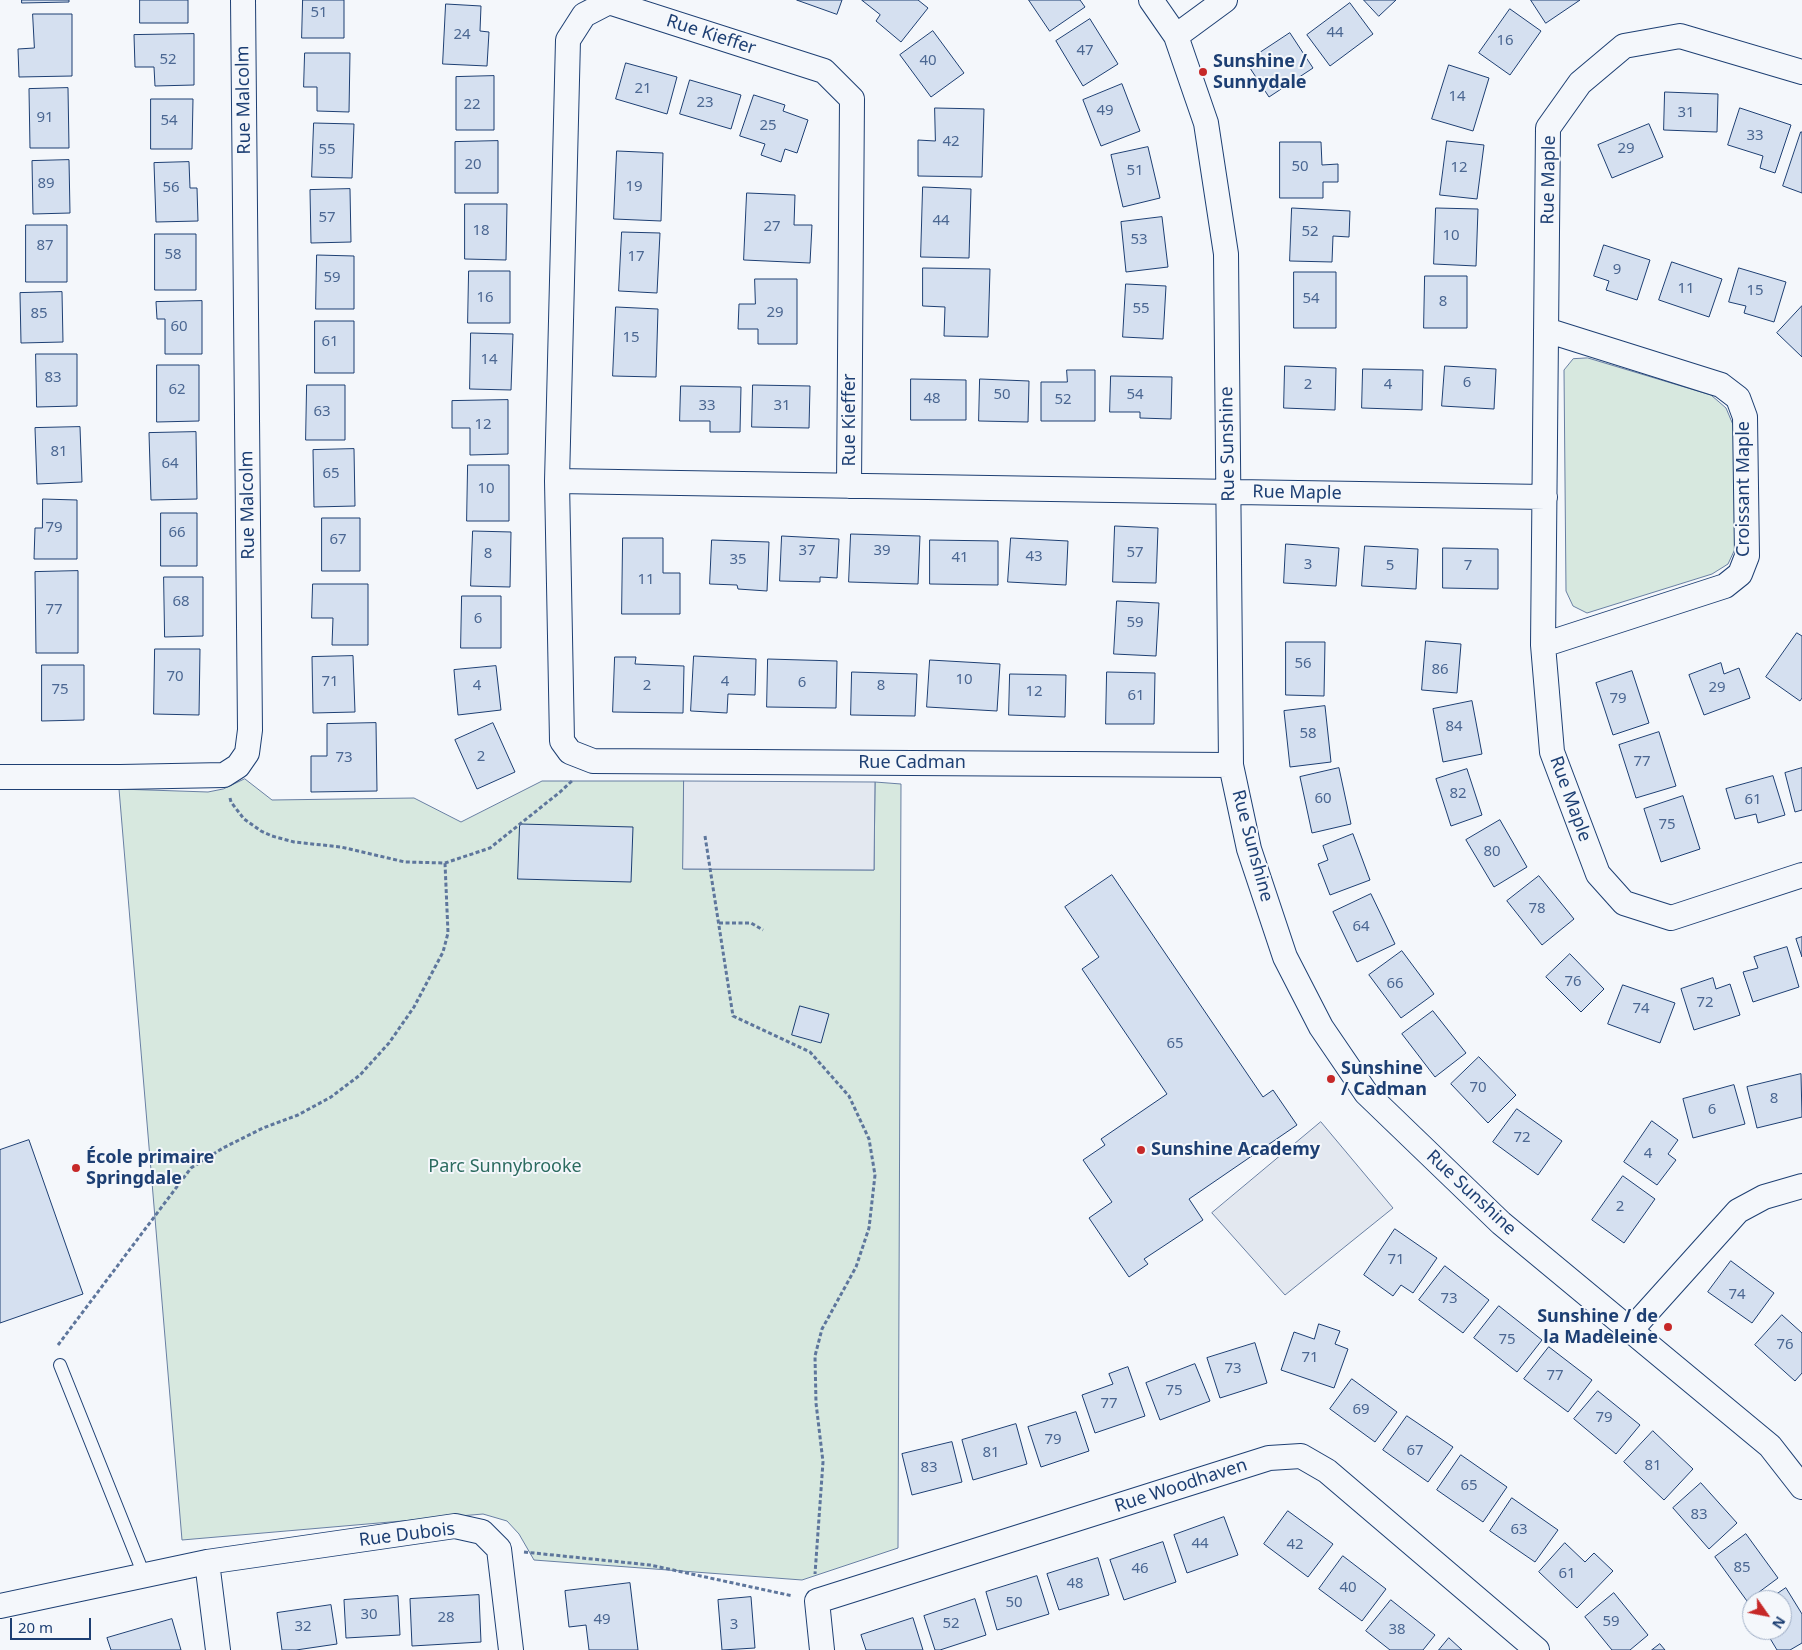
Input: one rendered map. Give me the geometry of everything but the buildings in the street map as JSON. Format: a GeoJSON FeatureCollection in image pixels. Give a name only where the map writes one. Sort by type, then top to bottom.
{"type":"FeatureCollection","features":[{"type":"Feature","properties":{"kind":"street","name":"Rue Malcolm"},"geometry":{"type":"LineString","coordinates":[[224,775],[238,766],[247,753],[250,730],[243,0]]}},
{"type":"Feature","properties":{"kind":"street","name":"Rue Sunshine"},"geometry":{"type":"LineString","coordinates":[[1151,0],[1176,36],[1206,123],[1226,254],[1231,765],[1249,849],[1285,957],[1321,1027],[1366,1093],[1501,1223],[1770,1446],[1802,1487]]}},
{"type":"Feature","properties":{"kind":"street"},"geometry":{"type":"LineString","coordinates":[[1176,36],[1225,0]]}},
{"type":"Feature","properties":{"kind":"street","name":"Rue Kieffer"},"geometry":{"type":"LineString","coordinates":[[593,761],[570,752],[562,741],[557,481],[568,40],[584,15],[609,2],[824,71],[852,99],[849,486]]}},
{"type":"Feature","properties":{"kind":"street","name":"Rue Maple"},"geometry":{"type":"LineString","coordinates":[[1802,72],[1680,36],[1624,46],[1580,83],[1548,128],[1543,645],[1552,752],[1598,874],[1624,903],[1671,918],[1802,875]]}},
{"type":"Feature","properties":{"kind":"street","name":"Croissant Maple"},"geometry":{"type":"LineString","coordinates":[[1543,645],[1725,586],[1740,574],[1748,556],[1745,417],[1738,398],[1722,385],[1546,330]]}},
{"type":"Feature","properties":{"kind":"street","name":"Rue Kieffer"},"geometry":{"type":"LineString","coordinates":[[557,481],[1228,492]]}},
{"type":"Feature","properties":{"kind":"street","name":"Rue Maple"},"geometry":{"type":"LineString","coordinates":[[1228,492],[1545,498]]}},
{"type":"Feature","properties":{"kind":"street","name":"Rue Cadman"},"geometry":{"type":"LineString","coordinates":[[593,761],[1231,765]]}},
{"type":"Feature","properties":{"kind":"street"},"geometry":{"type":"LineString","coordinates":[[0,776],[120,777],[224,775]]}},
{"type":"Feature","properties":{"kind":"street"},"geometry":{"type":"LineString","coordinates":[[1631,1330],[1738,1211],[1764,1197],[1802,1186]]}},
{"type":"Feature","properties":{"kind":"street","name":"Rue Woodhaven"},"geometry":{"type":"LineString","coordinates":[[817,1601],[1269,1458],[1301,1456],[1327,1471],[1537,1650]]}},
{"type":"Feature","properties":{"kind":"street","name":"Rue Dubois"},"geometry":{"type":"LineString","coordinates":[[0,1606],[207,1562],[455,1526],[482,1532],[500,1549]]}},
{"type":"Feature","properties":{"kind":"street"},"geometry":{"type":"LineString","coordinates":[[500,1549],[511,1650]]}},
{"type":"Feature","properties":{"kind":"street"},"geometry":{"type":"LineString","coordinates":[[207,1562],[218,1650]]}},
{"type":"Feature","properties":{"kind":"street"},"geometry":{"type":"LineString","coordinates":[[817,1601],[822,1650]]}},
{"type":"Feature","properties":{"kind":"lane"},"geometry":{"type":"LineString","coordinates":[[60,1365],[144,1575]]}},
{"type":"Feature","properties":{"kind":"path"},"geometry":{"type":"LineString","coordinates":[[224,775],[231,802],[244,819],[260,831],[272,836],[294,842],[341,846],[405,862],[445,863],[490,848],[560,792],[593,761]]}},
{"type":"Feature","properties":{"kind":"path"},"geometry":{"type":"LineString","coordinates":[[500,1549],[650,1565],[817,1601],[815,1566],[823,1462],[816,1403],[815,1356],[822,1329],[856,1267],[869,1228],[875,1176],[868,1139],[849,1096],[810,1052],[733,1016],[705,836]]}},
{"type":"Feature","properties":{"kind":"path"},"geometry":{"type":"LineString","coordinates":[[58,1344],[191,1168],[222,1148],[263,1128],[298,1116],[331,1097],[360,1075],[389,1043],[414,1008],[443,952],[448,933],[445,863]]}},
{"type":"Feature","properties":{"kind":"path"},"geometry":{"type":"LineString","coordinates":[[719,923],[751,923],[763,930]]}},
{"type":"Feature","properties":{"kind":"green space"},"geometry":{"type":"Polygon","coordinates":[[[1588,358],[1711,395],[1726,408],[1734,427],[1735,549],[1728,564],[1712,574],[1587,613],[1573,606],[1566,591],[1564,370],[1573,359],[1588,358]]]}},
{"type":"Feature","properties":{"kind":"green space","name":"Parc Sunnybrooke"},"geometry":{"type":"Polygon","coordinates":[[[245,779],[272,800],[414,798],[461,822],[542,781],[684,781],[684,869],[874,870],[875,782],[901,784],[898,1548],[802,1580],[534,1560],[519,1534],[507,1521],[483,1514],[182,1540],[119,789],[208,792],[223,789],[245,779]]]}},
{"type":"Feature","properties":{"kind":"shaded area"},"geometry":{"type":"Polygon","coordinates":[[[684,781],[875,782],[874,870],[683,869],[684,781]]]}},
{"type":"Feature","properties":{"kind":"shaded area"},"geometry":{"type":"Polygon","coordinates":[[[1321,1122],[1393,1208],[1285,1295],[1212,1213],[1321,1122]]]}},
{"type":"Feature","properties":{"kind":"place","name":"Sunshine / Sunnydale"},"geometry":{"type":"Point","coordinates":[1203,72]}},
{"type":"Feature","properties":{"kind":"place","name":"Sunshine / Cadman"},"geometry":{"type":"Point","coordinates":[1331,1079]}},
{"type":"Feature","properties":{"kind":"place","name":"Sunshine Academy"},"geometry":{"type":"Point","coordinates":[1141,1150]}},
{"type":"Feature","properties":{"kind":"place","name":"École primaire Springdale"},"geometry":{"type":"Point","coordinates":[76,1168]}},
{"type":"Feature","properties":{"kind":"place","name":"Sunshine / de la Madeleine"},"geometry":{"type":"Point","coordinates":[1668,1327]}}]}
